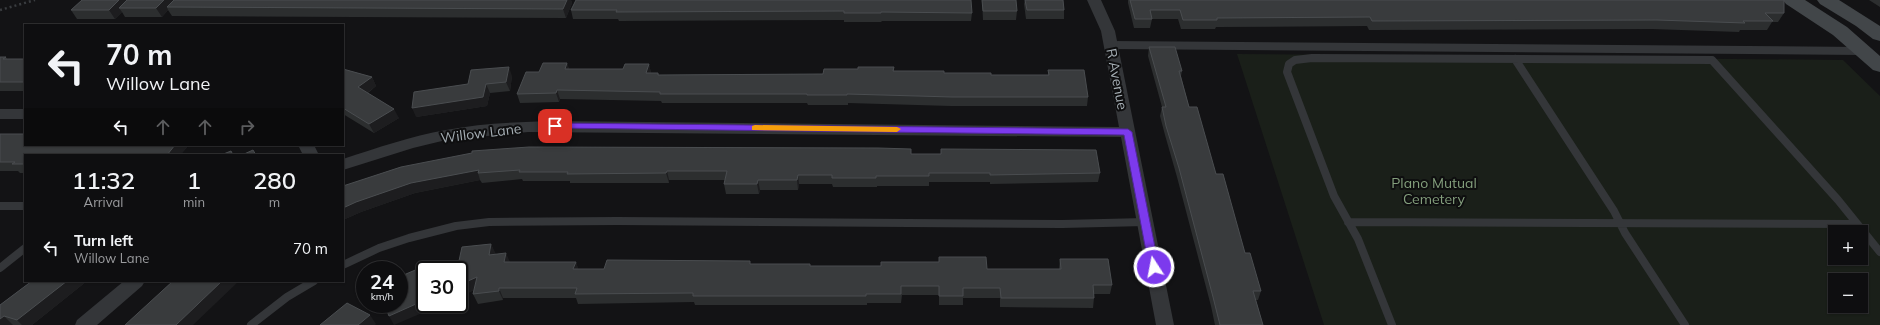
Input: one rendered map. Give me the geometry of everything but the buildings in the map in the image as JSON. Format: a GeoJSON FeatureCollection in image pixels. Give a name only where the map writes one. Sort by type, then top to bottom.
{"type":"FeatureCollection","features":[{"type":"Feature","properties":{"kind":"main road"},"geometry":{"type":"LineString","coordinates":[[1792,0],[1820,17],[1864,51],[1880,66]]}},
{"type":"Feature","properties":{"kind":"main road"},"geometry":{"type":"LineString","coordinates":[[1826,0],[1863,22],[1880,36]]}},
{"type":"Feature","properties":{"kind":"street","name":"R Avenue"},"geometry":{"type":"LineString","coordinates":[[1094,0],[1108,31],[1165,325]]}},
{"type":"Feature","properties":{"kind":"street"},"geometry":{"type":"LineString","coordinates":[[0,114],[24,114]]}},
{"type":"Feature","properties":{"kind":"street","name":"Willow Lane"},"geometry":{"type":"LineString","coordinates":[[344,165],[397,148],[446,136],[506,128],[555,126],[1128,132]]}},
{"type":"Feature","properties":{"kind":"street"},"geometry":{"type":"LineString","coordinates":[[84,325],[135,282]]}},
{"type":"Feature","properties":{"kind":"lane"},"geometry":{"type":"LineString","coordinates":[[1111,45],[1864,51]]}},
{"type":"Feature","properties":{"kind":"lane"},"geometry":{"type":"LineString","coordinates":[[1392,325],[1358,239],[1334,196],[1287,72],[1287,67],[1290,63],[1296,60],[1312,58],[1712,60],[1838,200],[1880,252]]}},
{"type":"Feature","properties":{"kind":"lane"},"geometry":{"type":"LineString","coordinates":[[1515,59],[1614,211],[1629,240],[1685,325]]}},
{"type":"Feature","properties":{"kind":"lane"},"geometry":{"type":"LineString","coordinates":[[0,206],[24,206]]}},
{"type":"Feature","properties":{"kind":"lane"},"geometry":{"type":"LineString","coordinates":[[344,265],[379,248],[409,238],[456,226],[489,222],[617,221],[1062,224],[1145,222]]}},
{"type":"Feature","properties":{"kind":"lane"},"geometry":{"type":"LineString","coordinates":[[1348,222],[1857,224]]}},
{"type":"Feature","properties":{"kind":"lane"},"geometry":{"type":"LineString","coordinates":[[0,268],[24,249]]}},
{"type":"Feature","properties":{"kind":"lane"},"geometry":{"type":"LineString","coordinates":[[251,325],[287,297],[312,282]]}},
{"type":"Feature","properties":{"kind":"path"},"geometry":{"type":"LineString","coordinates":[[0,10],[35,0]]}},
{"type":"Feature","properties":{"kind":"green space","name":"Plano Mutual Cemetery"},"geometry":{"type":"Polygon","coordinates":[[[1237,54],[1843,60],[1880,96],[1880,325],[1324,325],[1237,54]]]}},
{"type":"Feature","properties":{"kind":"slow traffic"},"geometry":{"type":"LineString","coordinates":[[755,128],[897,129]]}},
{"type":"Feature","properties":{"kind":"route"},"geometry":{"type":"LineString","coordinates":[[555,126],[1128,132],[1154,267]]}}]}
